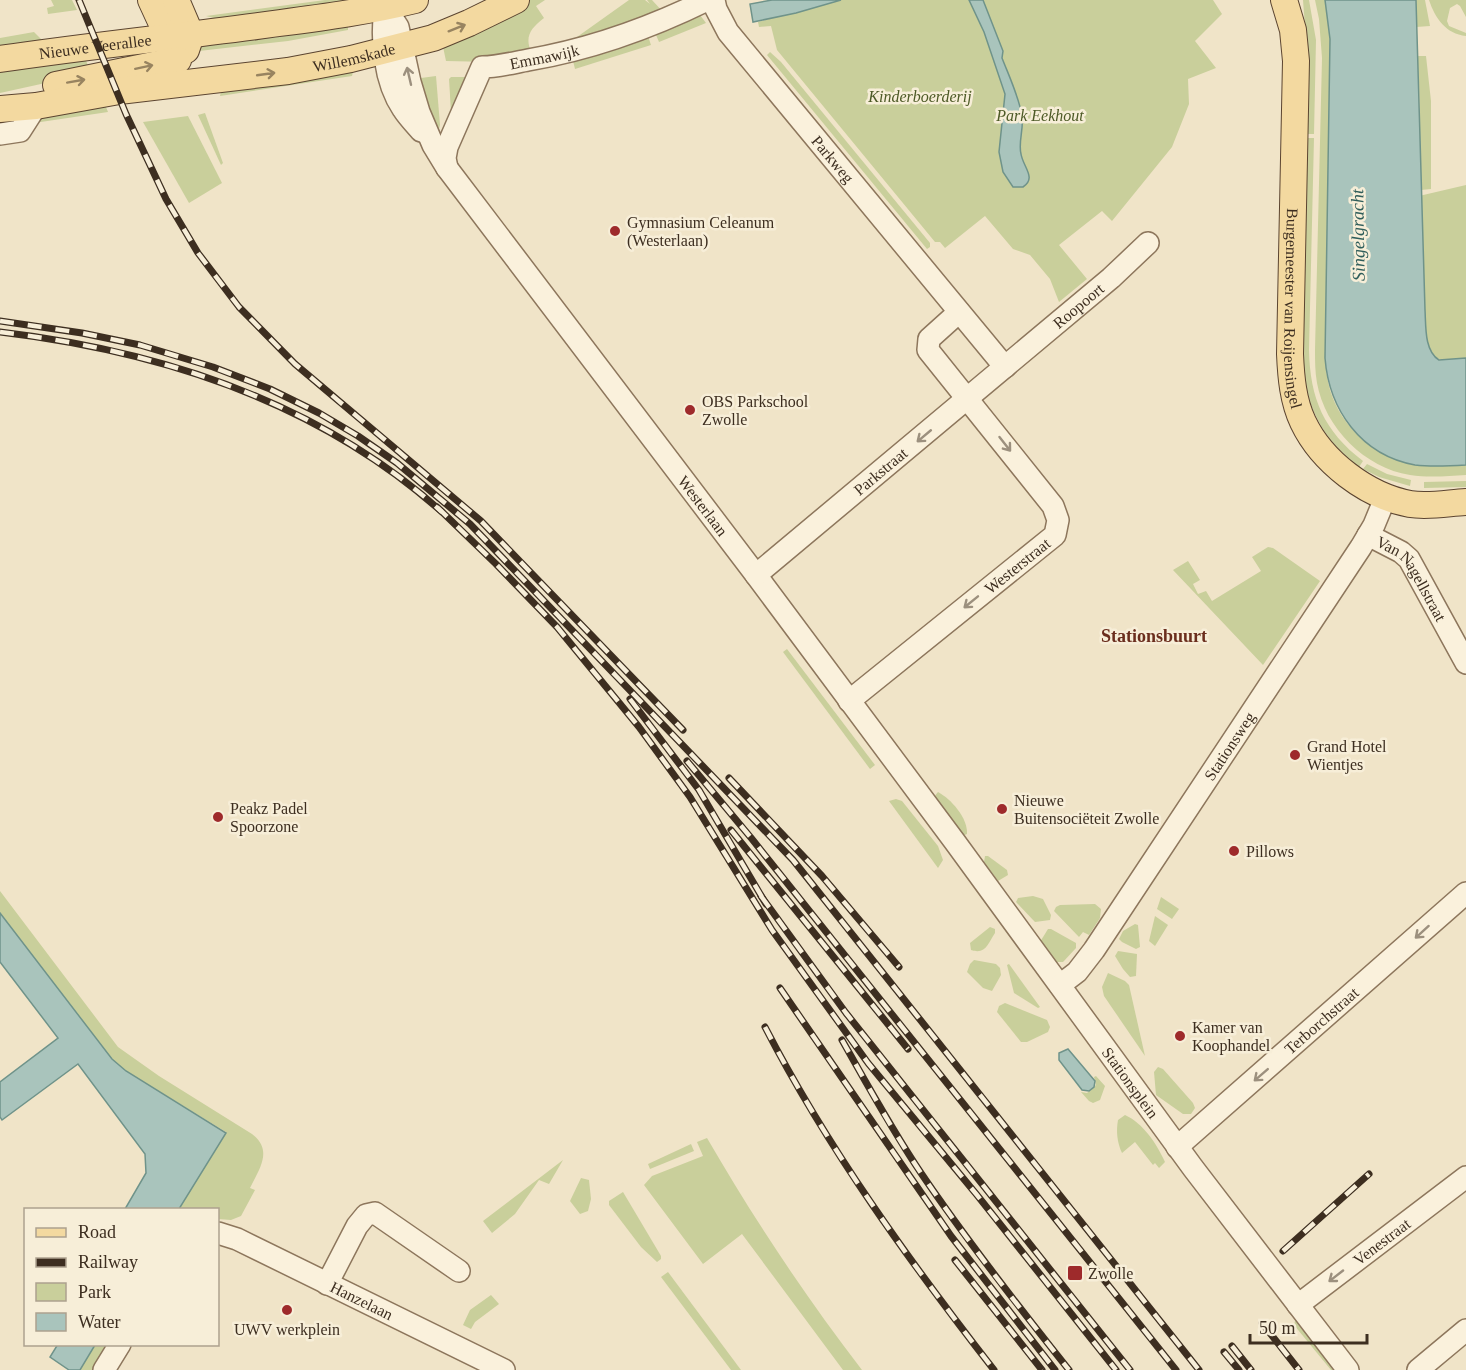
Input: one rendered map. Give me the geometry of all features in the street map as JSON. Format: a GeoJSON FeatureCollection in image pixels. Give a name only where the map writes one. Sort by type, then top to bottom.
{"type":"FeatureCollection","features":[{"type":"Feature","properties":{"kind":"main road"},"geometry":{"type":"LineString","coordinates":[[151,0],[179,44]]}},
{"type":"Feature","properties":{"kind":"main road"},"geometry":{"type":"LineString","coordinates":[[0,110],[119,91],[185,84],[176,0]]}},
{"type":"Feature","properties":{"kind":"main road"},"geometry":{"type":"LineString","coordinates":[[179,44],[415,0]]}},
{"type":"Feature","properties":{"kind":"main road","name":"Willemskade"},"geometry":{"type":"LineString","coordinates":[[185,84],[288,71],[351,59],[445,33],[516,0]]}},
{"type":"Feature","properties":{"kind":"main road","name":"Burgemeester van Roijensingel"},"geometry":{"type":"LineString","coordinates":[[1284,0],[1293,30],[1296,61],[1290,354],[1293,389],[1303,421],[1316,442],[1353,478],[1386,496],[1420,505],[1466,502]]}},
{"type":"Feature","properties":{"kind":"main road","name":"Nieuwe Veerallee"},"geometry":{"type":"LineString","coordinates":[[0,59],[74,48],[179,44]]}},
{"type":"Feature","properties":{"kind":"main road","name":"Nieuwe Veerallee"},"geometry":{"type":"LineString","coordinates":[[0,98],[179,44]]}},
{"type":"Feature","properties":{"kind":"street","name":"Emmawijk"},"geometry":{"type":"LineString","coordinates":[[447,168],[445,159],[447,147],[482,67],[589,48],[609,42],[707,0]]}},
{"type":"Feature","properties":{"kind":"street","name":"Parkweg"},"geometry":{"type":"LineString","coordinates":[[714,0],[728,32],[1005,367]]}},
{"type":"Feature","properties":{"kind":"street","name":"Westerlaan"},"geometry":{"type":"LineString","coordinates":[[385,7],[382,31],[393,47],[433,145],[447,168],[974,867]]}},
{"type":"Feature","properties":{"kind":"street"},"geometry":{"type":"LineString","coordinates":[[0,134],[20,131],[36,106]]}},
{"type":"Feature","properties":{"kind":"street","name":"Roopoort"},"geometry":{"type":"LineString","coordinates":[[1005,367],[1111,278],[1148,243]]}},
{"type":"Feature","properties":{"kind":"street"},"geometry":{"type":"LineString","coordinates":[[959,312],[929,339],[928,351],[968,398]]}},
{"type":"Feature","properties":{"kind":"street","name":"Parkstraat"},"geometry":{"type":"LineString","coordinates":[[756,575],[1005,367]]}},
{"type":"Feature","properties":{"kind":"street","name":"Westerstraat"},"geometry":{"type":"LineString","coordinates":[[849,701],[1055,535],[1058,520],[1053,506],[968,398]]}},
{"type":"Feature","properties":{"kind":"street","name":"Stationsweg"},"geometry":{"type":"LineString","coordinates":[[1060,986],[1077,972],[1094,950],[1368,535],[1386,496]]}},
{"type":"Feature","properties":{"kind":"street","name":"Van Nagellstraat"},"geometry":{"type":"LineString","coordinates":[[1368,535],[1401,552],[1409,559],[1466,663]]}},
{"type":"Feature","properties":{"kind":"street","name":"Stationsplein"},"geometry":{"type":"LineString","coordinates":[[974,867],[1177,1147],[1348,1370]]}},
{"type":"Feature","properties":{"kind":"street","name":"Terborchstraat"},"geometry":{"type":"LineString","coordinates":[[1177,1147],[1466,893]]}},
{"type":"Feature","properties":{"kind":"street","name":"Venestraat"},"geometry":{"type":"LineString","coordinates":[[1294,1300],[1466,1177]]}},
{"type":"Feature","properties":{"kind":"street"},"geometry":{"type":"LineString","coordinates":[[327,1284],[357,1226],[366,1215],[375,1213],[459,1271]]}},
{"type":"Feature","properties":{"kind":"street","name":"Hanzelaan"},"geometry":{"type":"LineString","coordinates":[[219,1233],[237,1239],[504,1370]]}},
{"type":"Feature","properties":{"kind":"street"},"geometry":{"type":"LineString","coordinates":[[1418,1370],[1466,1330]]}},
{"type":"Feature","properties":{"kind":"street"},"geometry":{"type":"LineString","coordinates":[[104,1370],[119,1346]]}},
{"type":"Feature","properties":{"kind":"green space"},"geometry":{"type":"Polygon","coordinates":[[[51,0],[72,0],[77,10],[48,14],[47,8],[54,6],[51,0]]]}},
{"type":"Feature","properties":{"kind":"green space"},"geometry":{"type":"Polygon","coordinates":[[[325,0],[345,0],[345,5],[232,18],[206,16],[325,0]]]}},
{"type":"Feature","properties":{"kind":"green space"},"geometry":{"type":"Polygon","coordinates":[[[524,0],[545,0],[536,6],[544,18],[530,34],[529,43],[532,54],[490,62],[446,61],[442,42],[524,0]]]}},
{"type":"Feature","properties":{"kind":"green space"},"geometry":{"type":"Polygon","coordinates":[[[629,0],[645,0],[650,4],[647,0],[652,0],[663,12],[570,42],[629,0]]]}},
{"type":"Feature","properties":{"kind":"green space","name":"Park Eekhout"},"geometry":{"type":"Polygon","coordinates":[[[806,0],[1213,0],[1222,14],[1195,41],[1216,68],[1188,79],[1189,104],[1172,147],[1112,221],[1102,211],[1059,245],[1087,279],[1059,302],[1050,279],[1030,255],[1013,249],[985,216],[945,248],[940,242],[935,242],[777,50],[771,26],[759,27],[758,22],[769,19],[806,0]]]}},
{"type":"Feature","properties":{"kind":"green space"},"geometry":{"type":"Polygon","coordinates":[[[1303,0],[1309,0],[1316,40],[1314,134],[1306,134],[1307,53],[1303,0]]]}},
{"type":"Feature","properties":{"kind":"green space"},"geometry":{"type":"Polygon","coordinates":[[[1315,0],[1325,0],[1330,39],[1325,358],[1330,390],[1335,404],[1351,428],[1386,456],[1414,464],[1466,465],[1466,475],[1417,476],[1393,471],[1378,464],[1363,455],[1338,430],[1321,400],[1316,379],[1315,350],[1322,58],[1315,0]]]}},
{"type":"Feature","properties":{"kind":"green space"},"geometry":{"type":"Polygon","coordinates":[[[1416,0],[1425,0],[1430,26],[1416,27],[1416,0]]]}},
{"type":"Feature","properties":{"kind":"green space"},"geometry":{"type":"Polygon","coordinates":[[[1429,0],[1466,0],[1466,17],[1457,4],[1450,8],[1447,21],[1449,26],[1466,33],[1466,36],[1453,32],[1442,24],[1429,0]]]}},
{"type":"Feature","properties":{"kind":"green space"},"geometry":{"type":"Polygon","coordinates":[[[697,11],[706,23],[659,42],[654,30],[697,11]]]}},
{"type":"Feature","properties":{"kind":"green space"},"geometry":{"type":"Polygon","coordinates":[[[348,23],[348,30],[288,41],[199,51],[198,42],[348,23]]]}},
{"type":"Feature","properties":{"kind":"green space"},"geometry":{"type":"Polygon","coordinates":[[[34,32],[45,43],[0,54],[0,38],[34,32]]]}},
{"type":"Feature","properties":{"kind":"green space"},"geometry":{"type":"Polygon","coordinates":[[[647,33],[651,45],[575,69],[572,57],[647,33]]]}},
{"type":"Feature","properties":{"kind":"green space"},"geometry":{"type":"Polygon","coordinates":[[[770,52],[781,62],[930,243],[930,247],[927,249],[767,55],[770,52]]]}},
{"type":"Feature","properties":{"kind":"green space"},"geometry":{"type":"Polygon","coordinates":[[[83,53],[91,73],[0,93],[0,68],[83,53]]]}},
{"type":"Feature","properties":{"kind":"green space"},"geometry":{"type":"Polygon","coordinates":[[[1417,56],[1426,56],[1431,101],[1431,189],[1421,190],[1419,82],[1417,56]]]}},
{"type":"Feature","properties":{"kind":"green space"},"geometry":{"type":"Polygon","coordinates":[[[354,68],[352,76],[220,96],[222,87],[354,68]]]}},
{"type":"Feature","properties":{"kind":"green space"},"geometry":{"type":"Polygon","coordinates":[[[436,76],[439,129],[426,103],[421,78],[436,76]]]}},
{"type":"Feature","properties":{"kind":"green space"},"geometry":{"type":"Polygon","coordinates":[[[466,77],[451,112],[449,79],[466,77]]]}},
{"type":"Feature","properties":{"kind":"green space"},"geometry":{"type":"Polygon","coordinates":[[[104,102],[108,112],[34,123],[39,115],[104,102]]]}},
{"type":"Feature","properties":{"kind":"green space"},"geometry":{"type":"Polygon","coordinates":[[[205,113],[223,163],[221,165],[198,115],[205,113]]]}},
{"type":"Feature","properties":{"kind":"green space"},"geometry":{"type":"Polygon","coordinates":[[[188,116],[222,183],[189,203],[143,122],[188,116]]]}},
{"type":"Feature","properties":{"kind":"green space"},"geometry":{"type":"Polygon","coordinates":[[[1306,138],[1314,138],[1309,350],[1312,384],[1316,399],[1329,426],[1338,438],[1363,461],[1359,467],[1337,447],[1322,427],[1310,403],[1302,375],[1306,138]]]}},
{"type":"Feature","properties":{"kind":"green space"},"geometry":{"type":"Polygon","coordinates":[[[1466,185],[1466,358],[1442,360],[1429,355],[1422,345],[1419,196],[1466,185]]]}},
{"type":"Feature","properties":{"kind":"green space"},"geometry":{"type":"Polygon","coordinates":[[[1367,464],[1387,474],[1411,480],[1410,486],[1379,477],[1363,469],[1367,464]]]}},
{"type":"Feature","properties":{"kind":"green space"},"geometry":{"type":"Polygon","coordinates":[[[1466,481],[1466,487],[1424,488],[1424,482],[1466,481]]]}},
{"type":"Feature","properties":{"kind":"green space"},"geometry":{"type":"Polygon","coordinates":[[[1268,547],[1273,548],[1320,581],[1263,665],[1173,570],[1188,561],[1200,580],[1193,584],[1198,594],[1206,591],[1212,601],[1261,571],[1252,557],[1268,547]]]}},
{"type":"Feature","properties":{"kind":"green space"},"geometry":{"type":"Polygon","coordinates":[[[787,649],[875,765],[870,769],[783,652],[787,649]]]}},
{"type":"Feature","properties":{"kind":"green space"},"geometry":{"type":"Polygon","coordinates":[[[938,792],[958,810],[965,822],[967,834],[962,836],[934,797],[938,792]]]}},
{"type":"Feature","properties":{"kind":"green space"},"geometry":{"type":"Polygon","coordinates":[[[896,799],[902,801],[938,846],[943,860],[938,868],[889,801],[896,799]]]}},
{"type":"Feature","properties":{"kind":"green space"},"geometry":{"type":"Polygon","coordinates":[[[985,856],[1007,870],[1008,875],[998,881],[984,862],[985,856]]]}},
{"type":"Feature","properties":{"kind":"green space"},"geometry":{"type":"Polygon","coordinates":[[[0,891],[118,1047],[258,1140],[262,1146],[263,1160],[250,1188],[255,1190],[241,1216],[231,1220],[219,1219],[219,1208],[180,1208],[226,1132],[126,1071],[112,1059],[0,913],[0,891]]]}},
{"type":"Feature","properties":{"kind":"green space"},"geometry":{"type":"Polygon","coordinates":[[[1033,896],[1043,899],[1051,915],[1050,920],[1035,922],[1016,902],[1018,898],[1033,896]]]}},
{"type":"Feature","properties":{"kind":"green space"},"geometry":{"type":"Polygon","coordinates":[[[1161,897],[1179,909],[1172,919],[1157,909],[1161,897]]]}},
{"type":"Feature","properties":{"kind":"green space"},"geometry":{"type":"Polygon","coordinates":[[[1095,904],[1101,909],[1100,918],[1089,935],[1083,932],[1079,937],[1054,911],[1060,905],[1095,904]]]}},
{"type":"Feature","properties":{"kind":"green space"},"geometry":{"type":"Polygon","coordinates":[[[1155,916],[1168,925],[1155,946],[1149,941],[1155,916]]]}},
{"type":"Feature","properties":{"kind":"green space"},"geometry":{"type":"Polygon","coordinates":[[[1135,924],[1138,925],[1140,947],[1136,949],[1119,939],[1123,931],[1135,924]]]}},
{"type":"Feature","properties":{"kind":"green space"},"geometry":{"type":"Polygon","coordinates":[[[990,927],[995,929],[995,933],[986,947],[980,951],[971,950],[970,943],[990,927]]]}},
{"type":"Feature","properties":{"kind":"green space"},"geometry":{"type":"Polygon","coordinates":[[[1048,929],[1076,943],[1076,948],[1063,962],[1055,962],[1040,942],[1048,929]]]}},
{"type":"Feature","properties":{"kind":"green space"},"geometry":{"type":"Polygon","coordinates":[[[1118,951],[1137,954],[1136,976],[1130,977],[1123,969],[1115,956],[1118,951]]]}},
{"type":"Feature","properties":{"kind":"green space"},"geometry":{"type":"Polygon","coordinates":[[[974,960],[996,964],[1000,968],[1001,975],[992,991],[983,988],[967,972],[974,960]]]}},
{"type":"Feature","properties":{"kind":"green space"},"geometry":{"type":"Polygon","coordinates":[[[1009,964],[1040,1007],[1038,1008],[1014,993],[1007,965],[1009,964]]]}},
{"type":"Feature","properties":{"kind":"green space"},"geometry":{"type":"Polygon","coordinates":[[[1108,973],[1129,985],[1145,1056],[1104,996],[1102,987],[1108,973]]]}},
{"type":"Feature","properties":{"kind":"green space"},"geometry":{"type":"Polygon","coordinates":[[[1005,1003],[1047,1020],[1050,1027],[1048,1032],[1027,1042],[1021,1042],[997,1012],[999,1006],[1005,1003]]]}},
{"type":"Feature","properties":{"kind":"green space"},"geometry":{"type":"Polygon","coordinates":[[[1158,1067],[1163,1069],[1193,1103],[1195,1108],[1191,1114],[1183,1114],[1156,1095],[1154,1072],[1158,1067]]]}},
{"type":"Feature","properties":{"kind":"green space"},"geometry":{"type":"Polygon","coordinates":[[[1096,1076],[1105,1086],[1100,1100],[1093,1103],[1081,1092],[1087,1093],[1096,1085],[1094,1077],[1096,1076]]]}},
{"type":"Feature","properties":{"kind":"green space"},"geometry":{"type":"Polygon","coordinates":[[[1125,1115],[1138,1123],[1154,1141],[1165,1162],[1159,1168],[1155,1163],[1153,1165],[1135,1142],[1122,1153],[1118,1141],[1117,1124],[1118,1120],[1125,1115]]]}},
{"type":"Feature","properties":{"kind":"green space"},"geometry":{"type":"Polygon","coordinates":[[[707,1138],[781,1257],[862,1370],[843,1370],[742,1234],[703,1264],[644,1185],[652,1176],[703,1156],[697,1142],[707,1138]]]}},
{"type":"Feature","properties":{"kind":"green space"},"geometry":{"type":"Polygon","coordinates":[[[691,1144],[694,1151],[650,1169],[648,1164],[691,1144]]]}},
{"type":"Feature","properties":{"kind":"green space"},"geometry":{"type":"Polygon","coordinates":[[[563,1160],[549,1184],[539,1180],[515,1214],[492,1233],[483,1221],[563,1160]]]}},
{"type":"Feature","properties":{"kind":"green space"},"geometry":{"type":"Polygon","coordinates":[[[581,1178],[589,1180],[591,1199],[588,1211],[580,1214],[570,1201],[581,1178]]]}},
{"type":"Feature","properties":{"kind":"green space"},"geometry":{"type":"Polygon","coordinates":[[[623,1192],[661,1256],[657,1262],[641,1247],[609,1205],[609,1201],[623,1192]]]}},
{"type":"Feature","properties":{"kind":"green space"},"geometry":{"type":"Polygon","coordinates":[[[668,1272],[741,1370],[731,1370],[661,1277],[668,1272]]]}},
{"type":"Feature","properties":{"kind":"green space"},"geometry":{"type":"Polygon","coordinates":[[[491,1295],[499,1304],[475,1322],[471,1329],[463,1325],[470,1310],[491,1295]]]}},
{"type":"Feature","properties":{"kind":"green space"},"geometry":{"type":"Polygon","coordinates":[[[1300,1318],[1337,1370],[1331,1370],[1294,1325],[1295,1321],[1300,1318]]]}},
{"type":"Feature","properties":{"kind":"green space"},"geometry":{"type":"Polygon","coordinates":[[[94,1346],[111,1346],[103,1352],[92,1370],[80,1370],[94,1346]]]}},
{"type":"Feature","properties":{"kind":"water"},"geometry":{"type":"Polygon","coordinates":[[[772,0],[841,0],[753,22],[750,4],[772,0]]]}},
{"type":"Feature","properties":{"kind":"water"},"geometry":{"type":"Polygon","coordinates":[[[969,0],[983,0],[1019,101],[1022,116],[1020,149],[1029,176],[1027,184],[1023,187],[1013,187],[1003,172],[999,152],[1005,94],[984,32],[969,0]]]}},
{"type":"Feature","properties":{"kind":"water","name":"Singelgracht"},"geometry":{"type":"Polygon","coordinates":[[[1325,0],[1416,0],[1426,330],[1428,344],[1434,356],[1439,360],[1466,358],[1466,465],[1415,465],[1396,460],[1364,440],[1351,427],[1333,395],[1325,358],[1330,39],[1325,0]]]}},
{"type":"Feature","properties":{"kind":"water"},"geometry":{"type":"Polygon","coordinates":[[[0,913],[112,1059],[126,1071],[226,1133],[180,1208],[126,1208],[146,1173],[145,1154],[78,1064],[2,1120],[0,1117],[0,1082],[58,1038],[0,962],[0,913]]]}},
{"type":"Feature","properties":{"kind":"water"},"geometry":{"type":"Polygon","coordinates":[[[1068,1049],[1095,1081],[1094,1087],[1089,1091],[1082,1090],[1059,1060],[1059,1053],[1068,1049]]]}},
{"type":"Feature","properties":{"kind":"water"},"geometry":{"type":"Polygon","coordinates":[[[57,1346],[94,1346],[80,1370],[69,1370],[50,1357],[57,1346]]]}},
{"type":"Feature","properties":{"kind":"railway"},"geometry":{"type":"LineString","coordinates":[[79,0],[126,114],[166,199],[198,253],[239,307],[295,364],[481,521],[683,730]]}},
{"type":"Feature","properties":{"kind":"railway"},"geometry":{"type":"LineString","coordinates":[[0,321],[82,333],[140,345],[213,367],[270,389],[319,413],[358,436],[397,463],[470,524],[793,860],[1199,1370]]}},
{"type":"Feature","properties":{"kind":"railway"},"geometry":{"type":"LineString","coordinates":[[0,332],[120,353],[178,368],[235,388],[291,412],[344,440],[394,473],[442,512]]}},
{"type":"Feature","properties":{"kind":"railway"},"geometry":{"type":"LineString","coordinates":[[437,507],[557,627],[639,727],[690,797],[772,930],[868,1063],[977,1195],[1116,1370]]}},
{"type":"Feature","properties":{"kind":"railway"},"geometry":{"type":"LineString","coordinates":[[630,699],[699,790],[766,904]]}},
{"type":"Feature","properties":{"kind":"railway"},"geometry":{"type":"LineString","coordinates":[[687,761],[752,839],[1176,1370]]}},
{"type":"Feature","properties":{"kind":"railway"},"geometry":{"type":"LineString","coordinates":[[729,778],[822,876],[899,967]]}},
{"type":"Feature","properties":{"kind":"railway"},"geometry":{"type":"LineString","coordinates":[[731,830],[908,1049]]}},
{"type":"Feature","properties":{"kind":"railway"},"geometry":{"type":"LineString","coordinates":[[761,896],[846,1013],[1130,1370]]}},
{"type":"Feature","properties":{"kind":"railway"},"geometry":{"type":"LineString","coordinates":[[780,988],[951,1236],[1055,1370]]}},
{"type":"Feature","properties":{"kind":"railway"},"geometry":{"type":"LineString","coordinates":[[765,1027],[789,1072],[843,1161],[901,1246],[994,1370]]}},
{"type":"Feature","properties":{"kind":"railway"},"geometry":{"type":"LineString","coordinates":[[842,1040],[890,1124],[938,1198],[1069,1370]]}},
{"type":"Feature","properties":{"kind":"railway"},"geometry":{"type":"LineString","coordinates":[[1283,1251],[1369,1174]]}},
{"type":"Feature","properties":{"kind":"railway"},"geometry":{"type":"LineString","coordinates":[[955,1260],[1042,1370]]}},
{"type":"Feature","properties":{"kind":"railway"},"geometry":{"type":"LineString","coordinates":[[1262,1323],[1299,1370]]}},
{"type":"Feature","properties":{"kind":"railway"},"geometry":{"type":"LineString","coordinates":[[1232,1346],[1251,1370]]}},
{"type":"Feature","properties":{"kind":"railway"},"geometry":{"type":"LineString","coordinates":[[1224,1352],[1239,1370]]}},
{"type":"Feature","properties":{"kind":"place","name":"Gymnasium Celeanum (Westerlaan)"},"geometry":{"type":"Point","coordinates":[615,231]}},
{"type":"Feature","properties":{"kind":"place","name":"OBS Parkschool Zwolle"},"geometry":{"type":"Point","coordinates":[690,410]}},
{"type":"Feature","properties":{"kind":"place","name":"Grand Hotel Wientjes"},"geometry":{"type":"Point","coordinates":[1295,755]}},
{"type":"Feature","properties":{"kind":"place","name":"Nieuwe Buitensociëteit Zwolle"},"geometry":{"type":"Point","coordinates":[1002,809]}},
{"type":"Feature","properties":{"kind":"place","name":"Peakz Padel Spoorzone"},"geometry":{"type":"Point","coordinates":[218,817]}},
{"type":"Feature","properties":{"kind":"place","name":"Pillows"},"geometry":{"type":"Point","coordinates":[1234,851]}},
{"type":"Feature","properties":{"kind":"place","name":"Kamer van Koophandel"},"geometry":{"type":"Point","coordinates":[1180,1036]}},
{"type":"Feature","properties":{"kind":"place","name":"Zwolle"},"geometry":{"type":"Point","coordinates":[1075,1273]}},
{"type":"Feature","properties":{"kind":"place","name":"UWV werkplein"},"geometry":{"type":"Point","coordinates":[287,1310]}},
{"type":"Feature","properties":{"kind":"district","name":"Stationsbuurt"},"geometry":{"type":"Point","coordinates":[1154,636]}},
{"type":"Feature","properties":{"kind":"park label","name":"Kinderboerderij"},"geometry":{"type":"Point","coordinates":[920,96]}}]}
